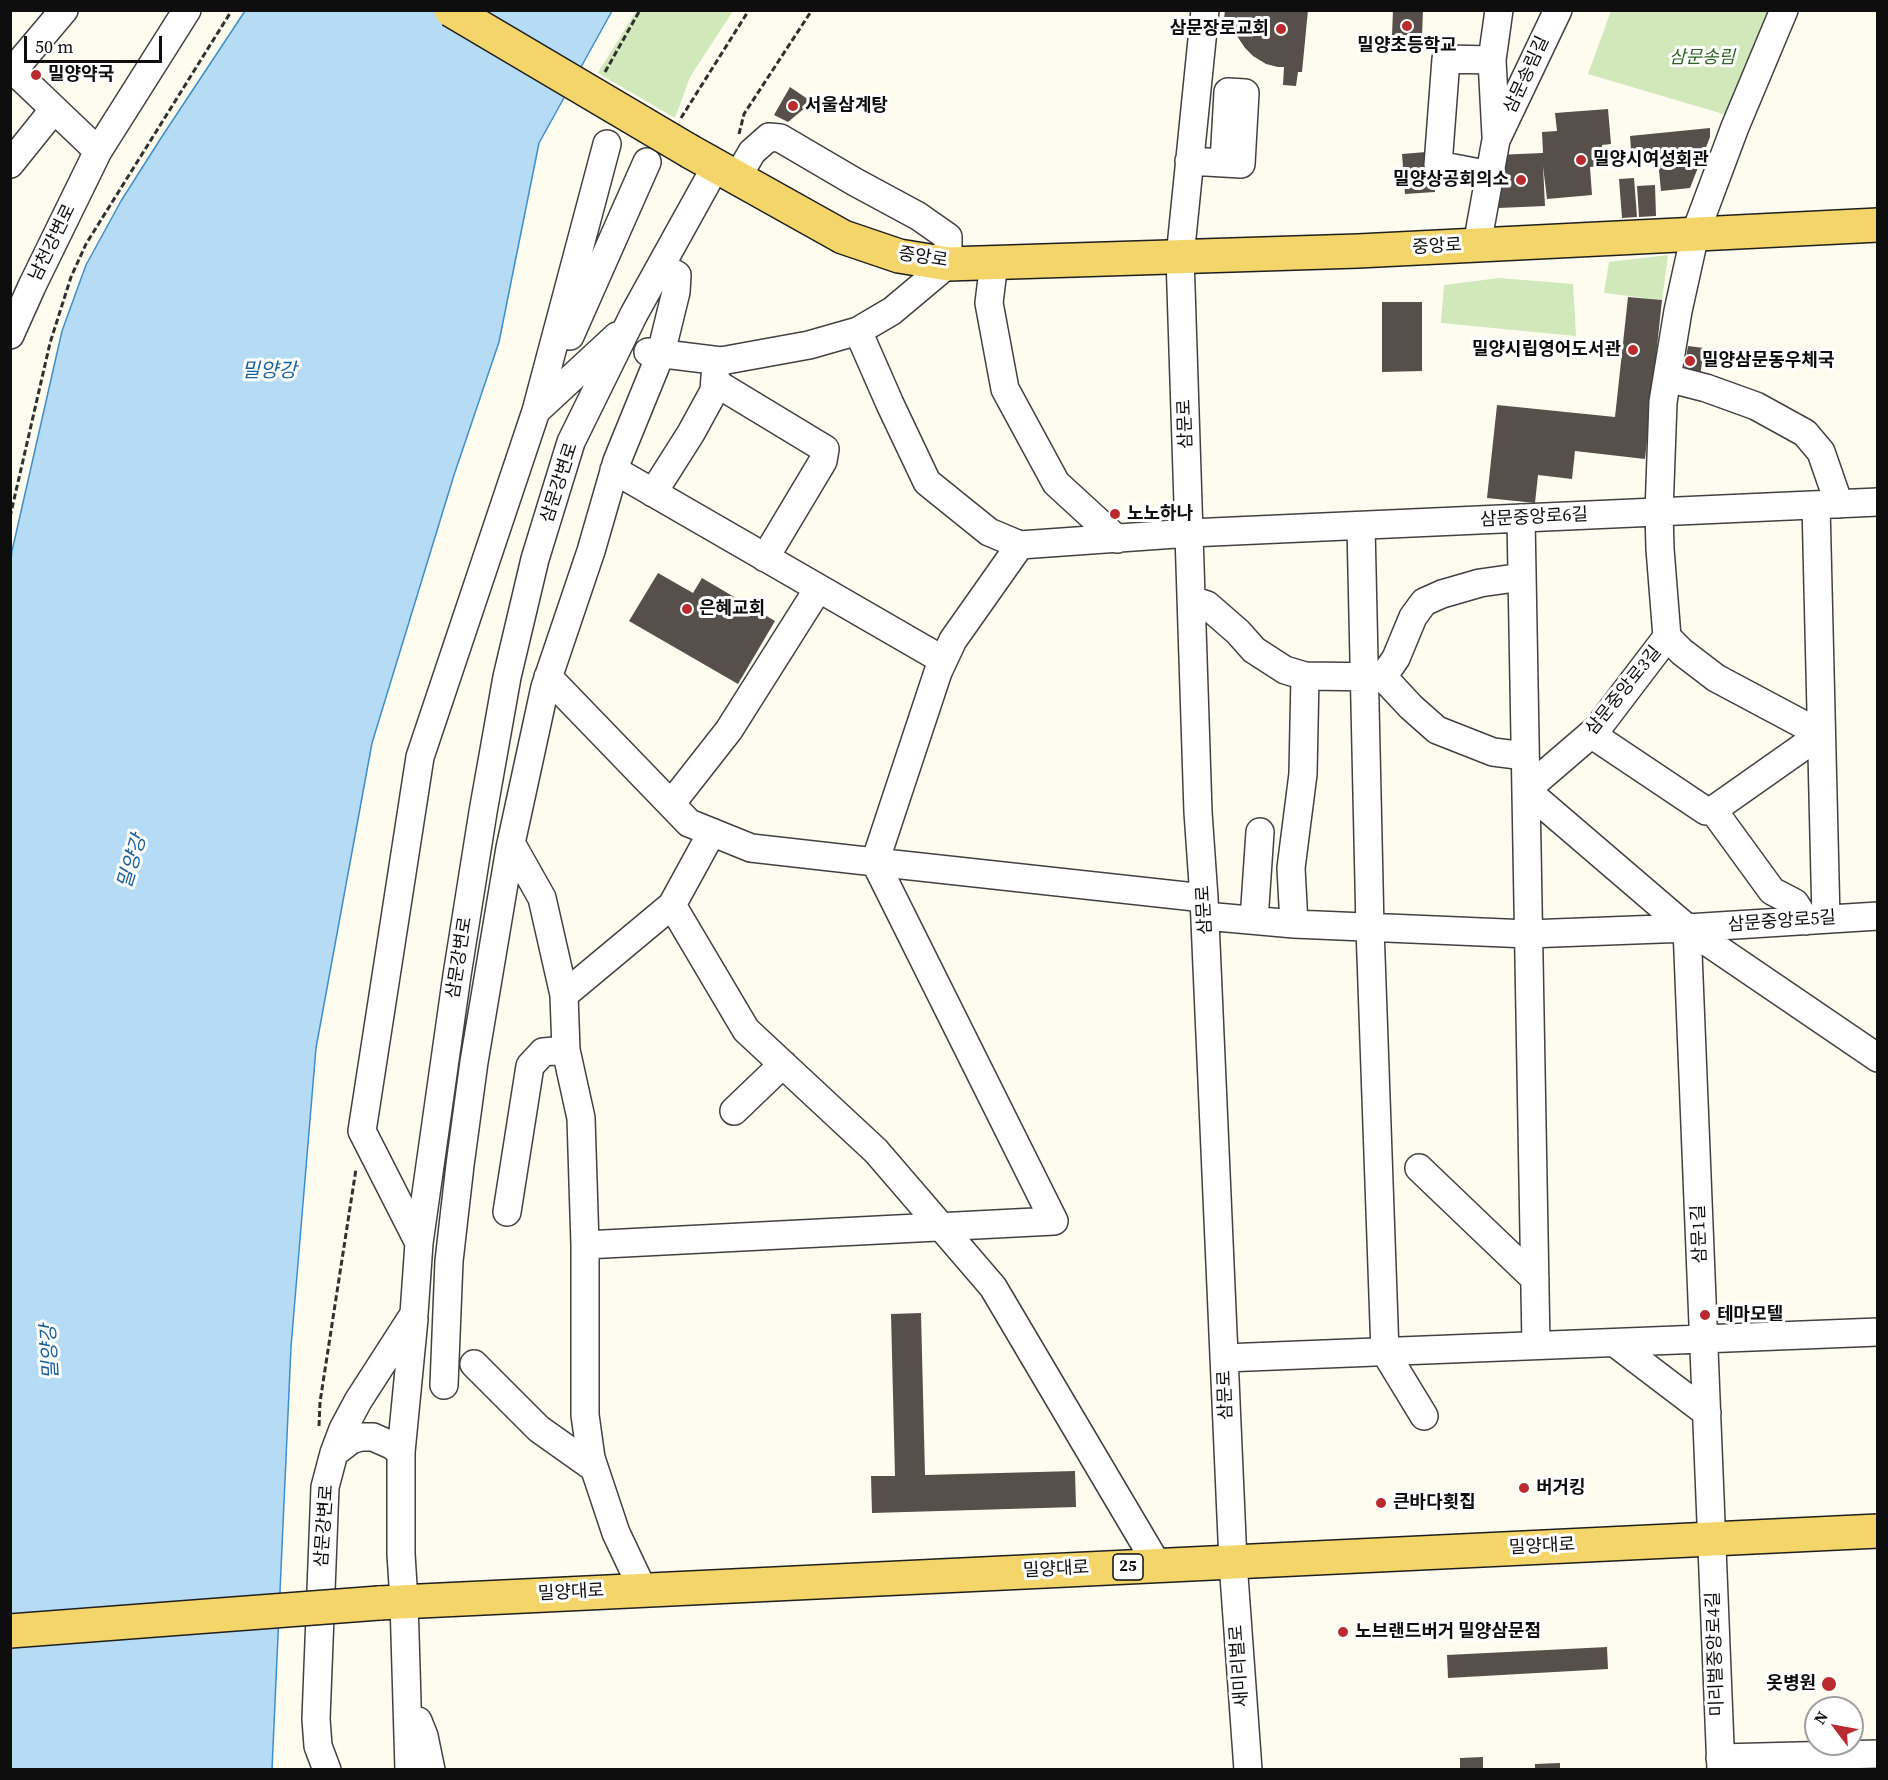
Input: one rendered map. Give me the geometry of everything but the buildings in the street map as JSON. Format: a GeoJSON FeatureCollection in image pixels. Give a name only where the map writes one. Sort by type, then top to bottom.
{"type":"FeatureCollection","features":[{"type":"Feature","properties":{"kind":"main road","name":"중앙로"},"geometry":{"type":"LineString","coordinates":[[451,10],[715,166],[843,237],[899,256],[948,264],[1477,245],[1878,225]]}},
{"type":"Feature","properties":{"kind":"main road","name":"밀양대로"},"geometry":{"type":"LineString","coordinates":[[10,1631],[392,1602],[1878,1531]]}},
{"type":"Feature","properties":{"kind":"street"},"geometry":{"type":"LineString","coordinates":[[64,10],[12,70],[98,151]]}},
{"type":"Feature","properties":{"kind":"street","name":"남천강변로"},"geometry":{"type":"LineString","coordinates":[[10,335],[98,151],[187,10]]}},
{"type":"Feature","properties":{"kind":"street"},"geometry":{"type":"LineString","coordinates":[[1180,257],[1205,10]]}},
{"type":"Feature","properties":{"kind":"street","name":"삼문송림길"},"geometry":{"type":"LineString","coordinates":[[1477,245],[1496,140],[1492,60],[1499,10]]}},
{"type":"Feature","properties":{"kind":"street","name":"삼문송림길"},"geometry":{"type":"LineString","coordinates":[[1496,140],[1558,10]]}},
{"type":"Feature","properties":{"kind":"street"},"geometry":{"type":"LineString","coordinates":[[1695,234],[1735,127],[1784,10]]}},
{"type":"Feature","properties":{"kind":"street"},"geometry":{"type":"LineString","coordinates":[[1490,175],[1438,165],[1446,59],[1492,60]]}},
{"type":"Feature","properties":{"kind":"street"},"geometry":{"type":"LineString","coordinates":[[10,164],[47,118],[57,112]]}},
{"type":"Feature","properties":{"kind":"street","name":"삼문강변로"},"geometry":{"type":"LineString","coordinates":[[327,1770],[318,1746],[316,1719],[325,1487],[334,1453],[344,1428],[358,1401],[414,1314],[419,1243],[459,963],[507,677],[535,559],[572,442],[630,324],[715,166],[752,152],[769,137],[780,138],[918,216],[948,237],[948,264]]}},
{"type":"Feature","properties":{"kind":"street"},"geometry":{"type":"LineString","coordinates":[[419,1243],[362,1131],[420,757],[537,411],[607,144]]}},
{"type":"Feature","properties":{"kind":"street"},"geometry":{"type":"LineString","coordinates":[[1189,161],[1224,162]]}},
{"type":"Feature","properties":{"kind":"street"},"geometry":{"type":"LineString","coordinates":[[537,411],[647,162]]}},
{"type":"Feature","properties":{"kind":"street","name":"삼문중앙로3길"},"geometry":{"type":"LineString","coordinates":[[1526,790],[1597,729],[1667,637],[1659,512],[1663,402],[1678,311],[1695,234]]}},
{"type":"Feature","properties":{"kind":"street","name":"삼문로"},"geometry":{"type":"LineString","coordinates":[[1180,257],[1198,812],[1205,907],[1233,1562]]}},
{"type":"Feature","properties":{"kind":"street"},"geometry":{"type":"LineString","coordinates":[[994,262],[990,303],[1005,389],[1056,483],[1117,539]]}},
{"type":"Feature","properties":{"kind":"street"},"geometry":{"type":"LineString","coordinates":[[653,493],[691,433],[714,391],[716,372],[721,361],[809,345],[858,331],[892,311],[948,264]]}},
{"type":"Feature","properties":{"kind":"street"},"geometry":{"type":"LineString","coordinates":[[444,1385],[449,1261],[460,1165],[474,1062],[511,843],[533,736],[548,677],[591,551],[614,470],[676,292],[677,275],[661,266]]}},
{"type":"Feature","properties":{"kind":"street"},"geometry":{"type":"LineString","coordinates":[[537,411],[630,324]]}},
{"type":"Feature","properties":{"kind":"street"},"geometry":{"type":"LineString","coordinates":[[585,1245],[1054,1221],[875,861],[943,660],[953,640],[1020,545],[989,532],[927,482],[858,331]]}},
{"type":"Feature","properties":{"kind":"street"},"geometry":{"type":"LineString","coordinates":[[654,353],[716,372],[825,449],[823,461],[765,558]]}},
{"type":"Feature","properties":{"kind":"street"},"geometry":{"type":"LineString","coordinates":[[1667,378],[1706,388],[1756,406],[1805,433],[1821,452],[1828,505],[1816,920]]}},
{"type":"Feature","properties":{"kind":"street"},"geometry":{"type":"LineString","coordinates":[[614,470],[943,660]]}},
{"type":"Feature","properties":{"kind":"street","name":"삼문중앙로6길"},"geometry":{"type":"LineString","coordinates":[[1020,545],[1190,533],[1878,502]]}},
{"type":"Feature","properties":{"kind":"street"},"geometry":{"type":"LineString","coordinates":[[1521,518],[1536,1346]]}},
{"type":"Feature","properties":{"kind":"street"},"geometry":{"type":"LineString","coordinates":[[1361,526],[1374,677],[1370,928],[1385,1352],[1424,1416]]}},
{"type":"Feature","properties":{"kind":"street"},"geometry":{"type":"LineString","coordinates":[[1374,677],[1396,658],[1413,617],[1424,602],[1480,583],[1522,577]]}},
{"type":"Feature","properties":{"kind":"street"},"geometry":{"type":"LineString","coordinates":[[671,804],[729,730],[818,589]]}},
{"type":"Feature","properties":{"kind":"street"},"geometry":{"type":"LineString","coordinates":[[1192,600],[1207,605],[1254,650],[1285,670],[1305,676],[1374,677],[1437,730],[1493,752],[1525,756]]}},
{"type":"Feature","properties":{"kind":"street"},"geometry":{"type":"LineString","coordinates":[[1667,637],[1682,652],[1716,678],[1821,734]]}},
{"type":"Feature","properties":{"kind":"street"},"geometry":{"type":"LineString","coordinates":[[1294,924],[1291,868],[1303,774],[1305,676]]}},
{"type":"Feature","properties":{"kind":"street","name":"삼문중앙로5길"},"geometry":{"type":"LineString","coordinates":[[548,677],[689,823],[751,848],[875,861],[1205,907],[1254,920],[1294,924],[1528,934],[1687,928],[1878,916]]}},
{"type":"Feature","properties":{"kind":"street"},"geometry":{"type":"LineString","coordinates":[[1591,734],[1706,811],[1713,810],[1821,734]]}},
{"type":"Feature","properties":{"kind":"street"},"geometry":{"type":"LineString","coordinates":[[1526,790],[1687,928],[1878,1058]]}},
{"type":"Feature","properties":{"kind":"street"},"geometry":{"type":"LineString","coordinates":[[1713,810],[1772,891],[1795,903],[1816,920]]}},
{"type":"Feature","properties":{"kind":"street"},"geometry":{"type":"LineString","coordinates":[[564,995],[672,905],[712,832]]}},
{"type":"Feature","properties":{"kind":"street"},"geometry":{"type":"LineString","coordinates":[[1254,920],[1260,832]]}},
{"type":"Feature","properties":{"kind":"street"},"geometry":{"type":"LineString","coordinates":[[511,843],[542,898],[564,995],[566,1050],[581,1118],[585,1245],[585,1415],[591,1458],[616,1533],[643,1590]]}},
{"type":"Feature","properties":{"kind":"street"},"geometry":{"type":"LineString","coordinates":[[672,905],[746,1030],[876,1151],[993,1287],[1158,1566]]}},
{"type":"Feature","properties":{"kind":"street","name":"삼문1길"},"geometry":{"type":"LineString","coordinates":[[1687,928],[1712,1539]]}},
{"type":"Feature","properties":{"kind":"street"},"geometry":{"type":"LineString","coordinates":[[507,1212],[530,1066],[543,1052],[566,1050]]}},
{"type":"Feature","properties":{"kind":"street"},"geometry":{"type":"LineString","coordinates":[[734,1111],[783,1064]]}},
{"type":"Feature","properties":{"kind":"street"},"geometry":{"type":"LineString","coordinates":[[1419,1168],[1535,1279]]}},
{"type":"Feature","properties":{"kind":"street"},"geometry":{"type":"LineString","coordinates":[[414,1314],[401,1452],[401,1554],[392,1602],[407,1695],[414,1769]]}},
{"type":"Feature","properties":{"kind":"street"},"geometry":{"type":"LineString","coordinates":[[1224,1358],[1878,1332]]}},
{"type":"Feature","properties":{"kind":"street"},"geometry":{"type":"LineString","coordinates":[[1616,1342],[1707,1413]]}},
{"type":"Feature","properties":{"kind":"street"},"geometry":{"type":"LineString","coordinates":[[474,1364],[539,1429],[594,1468]]}},
{"type":"Feature","properties":{"kind":"street"},"geometry":{"type":"LineString","coordinates":[[334,1453],[351,1440],[361,1437],[373,1437],[401,1452]]}},
{"type":"Feature","properties":{"kind":"street","name":"미리벌중앙로4길"},"geometry":{"type":"LineString","coordinates":[[1712,1539],[1721,1764]]}},
{"type":"Feature","properties":{"kind":"street","name":"새미리벌로"},"geometry":{"type":"LineString","coordinates":[[1233,1562],[1248,1770]]}},
{"type":"Feature","properties":{"kind":"street"},"geometry":{"type":"LineString","coordinates":[[1721,1764],[1878,1754]]}},
{"type":"Feature","properties":{"kind":"path"},"geometry":{"type":"LineString","coordinates":[[10,517],[50,343],[75,269],[86,244],[232,10]]}},
{"type":"Feature","properties":{"kind":"path"},"geometry":{"type":"LineString","coordinates":[[605,74],[640,10]]}},
{"type":"Feature","properties":{"kind":"path"},"geometry":{"type":"LineString","coordinates":[[680,120],[749,10]]}},
{"type":"Feature","properties":{"kind":"path"},"geometry":{"type":"LineString","coordinates":[[739,134],[744,114],[812,10]]}},
{"type":"Feature","properties":{"kind":"green space"},"geometry":{"type":"Polygon","coordinates":[[[636,11],[733,11],[690,77],[675,118],[598,73],[636,11]]]}},
{"type":"Feature","properties":{"kind":"green space","name":"삼문송림"},"geometry":{"type":"Polygon","coordinates":[[[1611,11],[1771,11],[1730,116],[1588,74],[1611,11]]]}},
{"type":"Feature","properties":{"kind":"green space"},"geometry":{"type":"Polygon","coordinates":[[[1668,255],[1662,300],[1604,293],[1609,262],[1668,255]]]}},
{"type":"Feature","properties":{"kind":"green space"},"geometry":{"type":"Polygon","coordinates":[[[1499,278],[1573,284],[1576,336],[1441,323],[1444,285],[1499,278]]]}},
{"type":"Feature","properties":{"kind":"water","name":"밀양강"},"geometry":{"type":"Polygon","coordinates":[[[245,11],[612,11],[539,143],[499,342],[454,475],[372,743],[316,1048],[291,1347],[272,1769],[11,1770],[10,569],[12,551],[62,331],[86,265],[121,201],[245,11]]]}},
{"type":"Feature","properties":{"kind":"place","name":"밀양초등학교"},"geometry":{"type":"Point","coordinates":[1407,26]}},
{"type":"Feature","properties":{"kind":"place","name":"삼문장로교회"},"geometry":{"type":"Point","coordinates":[1281,29]}},
{"type":"Feature","properties":{"kind":"place","name":"밀양약국"},"geometry":{"type":"Point","coordinates":[36,75]}},
{"type":"Feature","properties":{"kind":"place","name":"서울삼계탕"},"geometry":{"type":"Point","coordinates":[793,106]}},
{"type":"Feature","properties":{"kind":"place","name":"밀양시여성회관"},"geometry":{"type":"Point","coordinates":[1581,160]}},
{"type":"Feature","properties":{"kind":"place","name":"밀양상공회의소"},"geometry":{"type":"Point","coordinates":[1521,180]}},
{"type":"Feature","properties":{"kind":"place","name":"밀양시립영어도서관"},"geometry":{"type":"Point","coordinates":[1633,350]}},
{"type":"Feature","properties":{"kind":"place","name":"밀양삼문동우체국"},"geometry":{"type":"Point","coordinates":[1690,361]}},
{"type":"Feature","properties":{"kind":"place","name":"노노하나"},"geometry":{"type":"Point","coordinates":[1115,514]}},
{"type":"Feature","properties":{"kind":"place","name":"은혜교회"},"geometry":{"type":"Point","coordinates":[687,609]}},
{"type":"Feature","properties":{"kind":"place","name":"테마모텔"},"geometry":{"type":"Point","coordinates":[1705,1315]}},
{"type":"Feature","properties":{"kind":"place","name":"버거킹"},"geometry":{"type":"Point","coordinates":[1524,1488]}},
{"type":"Feature","properties":{"kind":"place","name":"큰바다횟집"},"geometry":{"type":"Point","coordinates":[1381,1503]}},
{"type":"Feature","properties":{"kind":"place","name":"노브랜드버거 밀양삼문점"},"geometry":{"type":"Point","coordinates":[1343,1632]}},
{"type":"Feature","properties":{"kind":"place","name":"옷병원"},"geometry":{"type":"Point","coordinates":[1829,1684]}}]}
